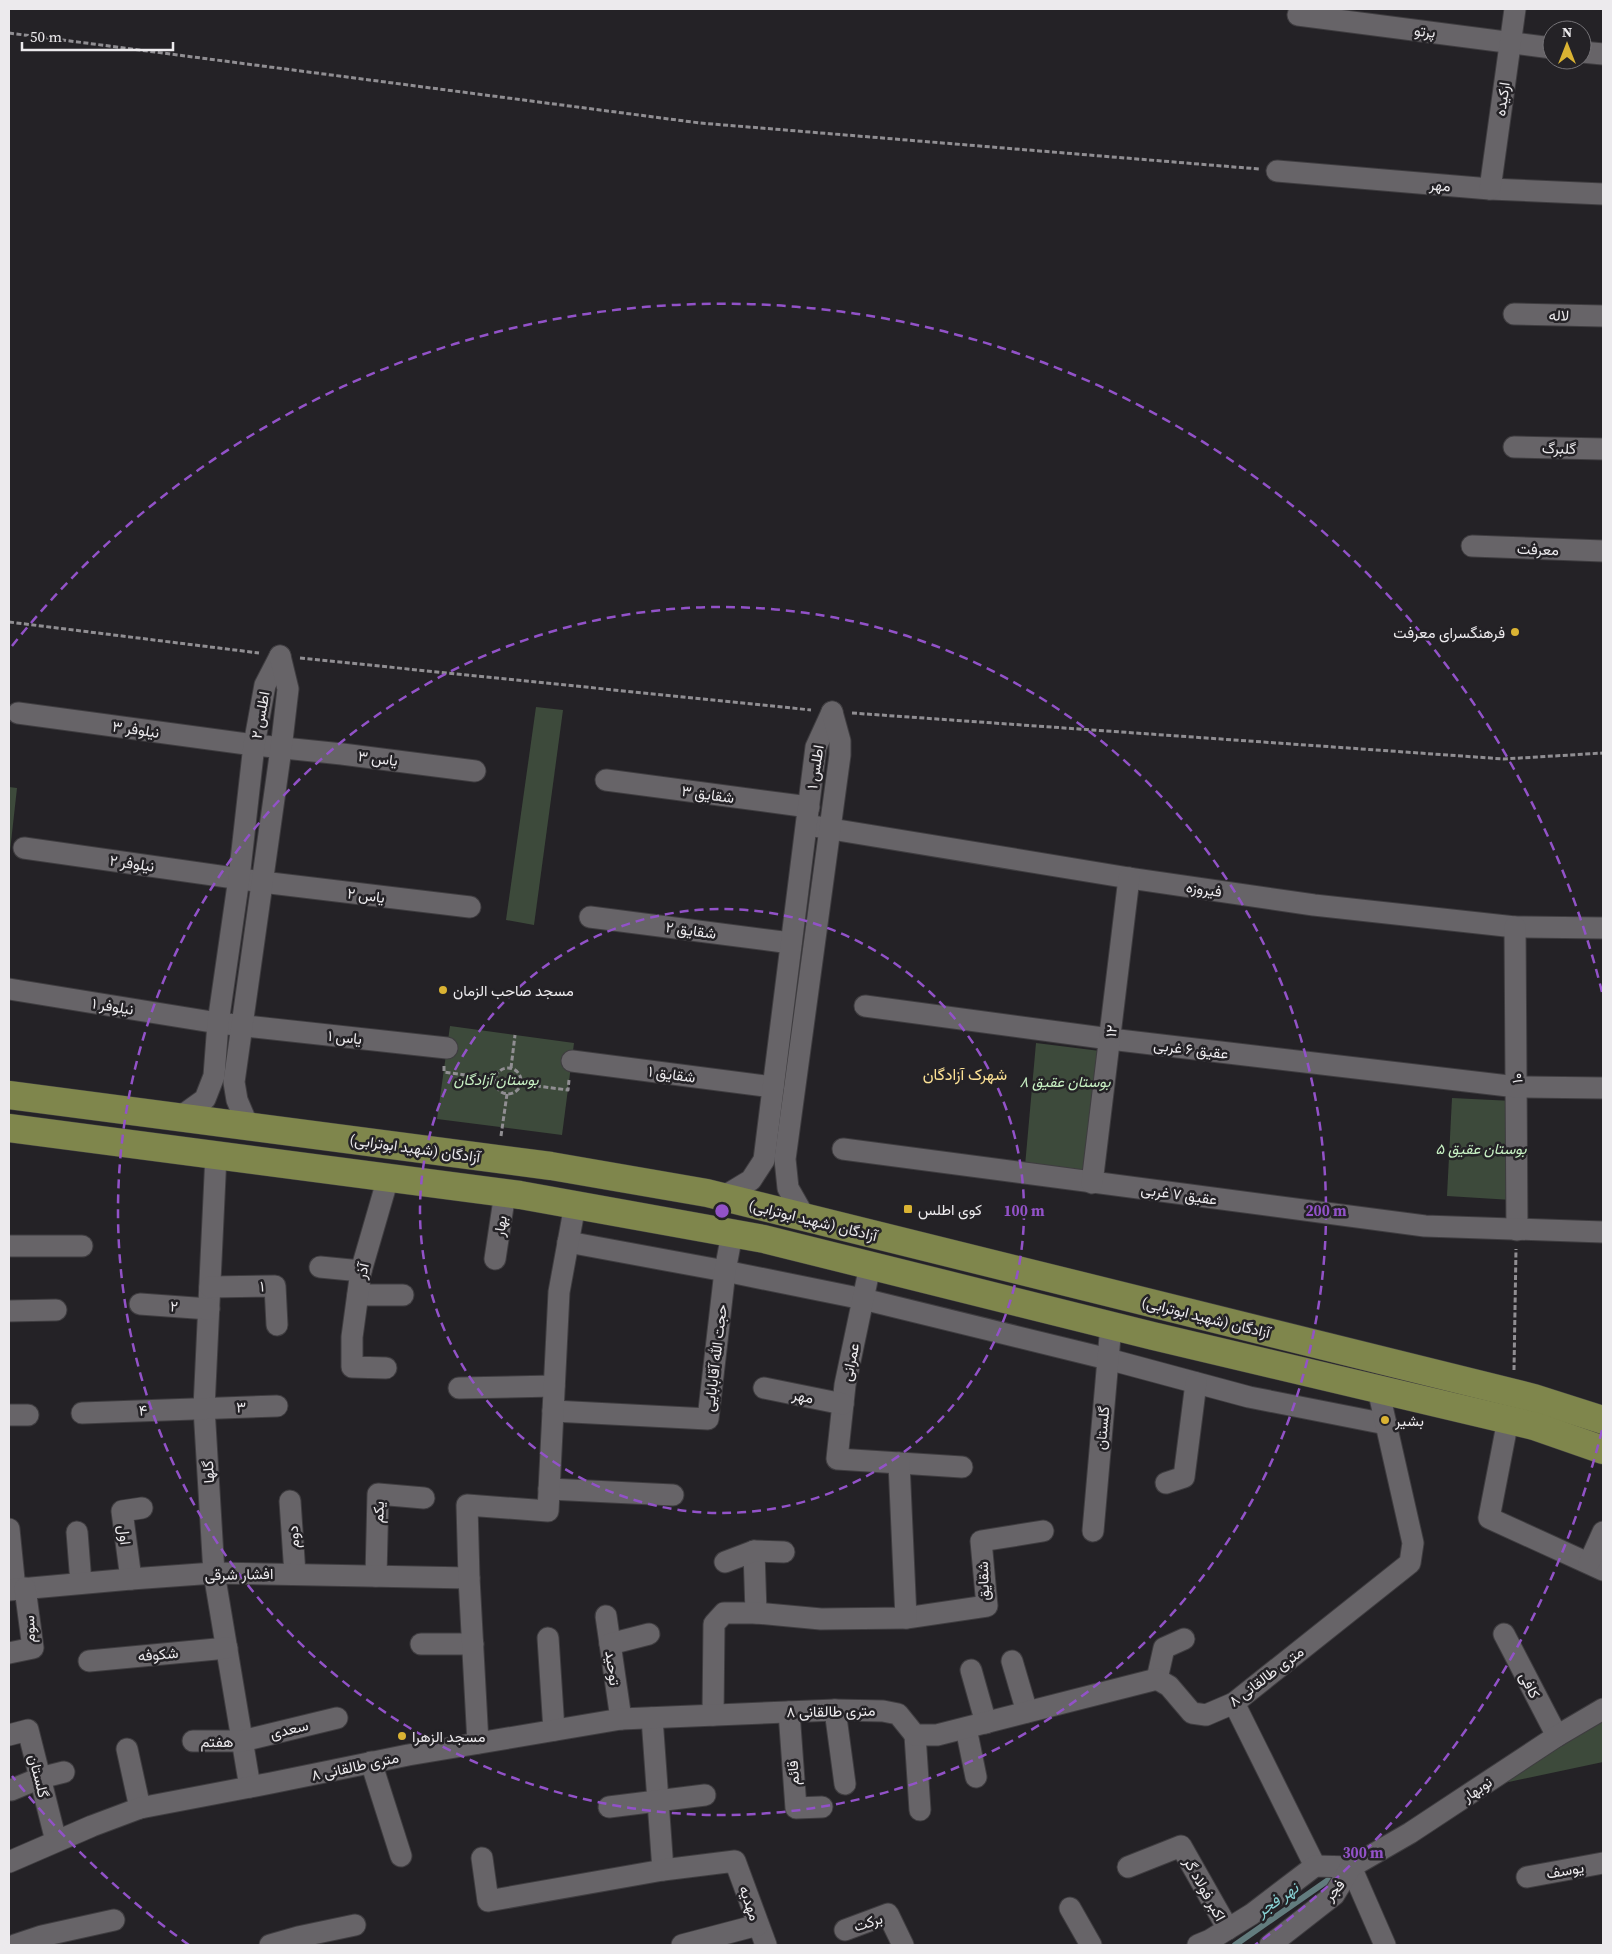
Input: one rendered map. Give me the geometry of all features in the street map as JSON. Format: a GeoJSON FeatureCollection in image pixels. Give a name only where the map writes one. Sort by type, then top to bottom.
{"type":"FeatureCollection","features":[{"type":"Feature","properties":{"kind":"main road","name":"آزادگان (شهید ابوترابی)"},"geometry":{"type":"LineString","coordinates":[[9,1095],[524,1162],[723,1197],[1514,1393],[1603,1420]]}},
{"type":"Feature","properties":{"kind":"main road","name":"آزادگان (شهید ابوترابی)"},"geometry":{"type":"LineString","coordinates":[[9,1128],[512,1194],[764,1239],[1111,1325],[1534,1426],[1603,1450]]}},
{"type":"Feature","properties":{"kind":"main road"},"geometry":{"type":"LineString","coordinates":[[512,1194],[524,1162]]}},
{"type":"Feature","properties":{"kind":"street","name":"ارکیده"},"geometry":{"type":"LineString","coordinates":[[1490,189],[1515,9]]}},
{"type":"Feature","properties":{"kind":"street","name":"پرتو"},"geometry":{"type":"LineString","coordinates":[[1298,15],[1542,47]]}},
{"type":"Feature","properties":{"kind":"street","name":"مهر"},"geometry":{"type":"LineString","coordinates":[[1277,171],[1490,189],[1603,194]]}},
{"type":"Feature","properties":{"kind":"street","name":"لاله"},"geometry":{"type":"LineString","coordinates":[[1514,314],[1603,316]]}},
{"type":"Feature","properties":{"kind":"street","name":"گلبرگ"},"geometry":{"type":"LineString","coordinates":[[1514,447],[1603,449]]}},
{"type":"Feature","properties":{"kind":"street","name":"معرفت"},"geometry":{"type":"LineString","coordinates":[[1472,546],[1603,551]]}},
{"type":"Feature","properties":{"kind":"street","name":"اطلس ۲"},"geometry":{"type":"LineString","coordinates":[[180,1117],[204,1099],[214,1076],[218,1023],[239,878],[254,745],[265,685],[280,656]]}},
{"type":"Feature","properties":{"kind":"street","name":"اطلس ۲"},"geometry":{"type":"LineString","coordinates":[[248,1126],[237,1100],[234,1082],[288,689],[280,656]]}},
{"type":"Feature","properties":{"kind":"street","name":"اطلس ۱"},"geometry":{"type":"LineString","coordinates":[[723,1197],[751,1180],[764,1160],[816,747],[832,712]]}},
{"type":"Feature","properties":{"kind":"street","name":"اطلس ۱"},"geometry":{"type":"LineString","coordinates":[[805,1218],[788,1188],[785,1159],[840,755],[840,741],[832,712]]}},
{"type":"Feature","properties":{"kind":"street","name":"نیلوفر ۳"},"geometry":{"type":"LineString","coordinates":[[18,713],[281,749]]}},
{"type":"Feature","properties":{"kind":"street","name":"یاس ۳"},"geometry":{"type":"LineString","coordinates":[[281,749],[342,754],[475,771]]}},
{"type":"Feature","properties":{"kind":"street","name":"شقایق ۳"},"geometry":{"type":"LineString","coordinates":[[606,780],[808,816]]}},
{"type":"Feature","properties":{"kind":"street","name":"فیروزه"},"geometry":{"type":"LineString","coordinates":[[808,816],[830,829],[1129,878],[1314,905],[1515,927],[1603,928]]}},
{"type":"Feature","properties":{"kind":"street","name":"نیلوفر ۲"},"geometry":{"type":"LineString","coordinates":[[24,848],[262,882]]}},
{"type":"Feature","properties":{"kind":"street","name":"۱۲"},"geometry":{"type":"LineString","coordinates":[[1092,1183],[1129,878]]}},
{"type":"Feature","properties":{"kind":"street","name":"یاس ۲"},"geometry":{"type":"LineString","coordinates":[[262,882],[470,908]]}},
{"type":"Feature","properties":{"kind":"street","name":"شقایق ۲"},"geometry":{"type":"LineString","coordinates":[[590,916],[791,943]]}},
{"type":"Feature","properties":{"kind":"street","name":"۱۰"},"geometry":{"type":"LineString","coordinates":[[1515,927],[1517,1230]]}},
{"type":"Feature","properties":{"kind":"street","name":"نیلوفر ۱"},"geometry":{"type":"LineString","coordinates":[[9,989],[242,1026]]}},
{"type":"Feature","properties":{"kind":"street","name":"عقیق ۶ غربی"},"geometry":{"type":"LineString","coordinates":[[865,1006],[1110,1039],[1517,1088],[1603,1088]]}},
{"type":"Feature","properties":{"kind":"street","name":"یاس ۱"},"geometry":{"type":"LineString","coordinates":[[242,1026],[447,1048]]}},
{"type":"Feature","properties":{"kind":"street","name":"شقایق ۱"},"geometry":{"type":"LineString","coordinates":[[572,1061],[773,1087]]}},
{"type":"Feature","properties":{"kind":"street","name":"عقیق ۷ غربی"},"geometry":{"type":"LineString","coordinates":[[843,1149],[1425,1226],[1603,1232]]}},
{"type":"Feature","properties":{"kind":"street","name":"گلها"},"geometry":{"type":"LineString","coordinates":[[216,1155],[204,1408],[214,1573],[250,1787]]}},
{"type":"Feature","properties":{"kind":"street","name":"آذر"},"geometry":{"type":"LineString","coordinates":[[386,1368],[352,1367],[352,1337],[361,1270],[388,1178]]}},
{"type":"Feature","properties":{"kind":"street","name":"بهار"},"geometry":{"type":"LineString","coordinates":[[495,1260],[512,1194]]}},
{"type":"Feature","properties":{"kind":"street"},"geometry":{"type":"LineString","coordinates":[[478,1743],[469,1578],[468,1506],[548,1510],[559,1292],[574,1205]]}},
{"type":"Feature","properties":{"kind":"street","name":"حجت الله آقابابایی"},"geometry":{"type":"LineString","coordinates":[[553,1411],[708,1419],[725,1271],[732,1234]]}},
{"type":"Feature","properties":{"kind":"street"},"geometry":{"type":"LineString","coordinates":[[568,1242],[863,1299],[1108,1359],[1249,1397],[1386,1424]]}},
{"type":"Feature","properties":{"kind":"street"},"geometry":{"type":"LineString","coordinates":[[9,1246],[82,1246]]}},
{"type":"Feature","properties":{"kind":"street","name":"عمرانی"},"geometry":{"type":"LineString","coordinates":[[870,1266],[844,1385],[838,1459],[899,1463]]}},
{"type":"Feature","properties":{"kind":"street"},"geometry":{"type":"LineString","coordinates":[[320,1267],[361,1270]]}},
{"type":"Feature","properties":{"kind":"street","name":"۱"},"geometry":{"type":"LineString","coordinates":[[210,1287],[275,1286],[277,1325]]}},
{"type":"Feature","properties":{"kind":"street"},"geometry":{"type":"LineString","coordinates":[[358,1295],[403,1295]]}},
{"type":"Feature","properties":{"kind":"street","name":"۲"},"geometry":{"type":"LineString","coordinates":[[140,1304],[208,1309]]}},
{"type":"Feature","properties":{"kind":"street"},"geometry":{"type":"LineString","coordinates":[[9,1311],[56,1310]]}},
{"type":"Feature","properties":{"kind":"street","name":"گلستان"},"geometry":{"type":"LineString","coordinates":[[1093,1531],[1111,1325]]}},
{"type":"Feature","properties":{"kind":"street"},"geometry":{"type":"LineString","coordinates":[[1166,1483],[1184,1477],[1196,1383]]}},
{"type":"Feature","properties":{"kind":"street"},"geometry":{"type":"LineString","coordinates":[[459,1388],[554,1386]]}},
{"type":"Feature","properties":{"kind":"street","name":"مهر"},"geometry":{"type":"LineString","coordinates":[[764,1388],[843,1404]]}},
{"type":"Feature","properties":{"kind":"street","name":"۸ متری طالقانی"},"geometry":{"type":"LineString","coordinates":[[1157,1679],[1169,1686],[1192,1713],[1206,1715],[1234,1703],[1410,1563],[1413,1543],[1378,1389]]}},
{"type":"Feature","properties":{"kind":"street","name":"۳"},"geometry":{"type":"LineString","coordinates":[[204,1408],[277,1406]]}},
{"type":"Feature","properties":{"kind":"street","name":"۴"},"geometry":{"type":"LineString","coordinates":[[82,1413],[204,1408]]}},
{"type":"Feature","properties":{"kind":"street"},"geometry":{"type":"LineString","coordinates":[[1508,1420],[1489,1518],[1596,1567],[1603,1532]]}},
{"type":"Feature","properties":{"kind":"street"},"geometry":{"type":"LineString","coordinates":[[712,1715],[714,1624],[724,1613],[756,1613],[821,1619],[906,1618],[899,1463],[962,1467]]}},
{"type":"Feature","properties":{"kind":"street"},"geometry":{"type":"LineString","coordinates":[[549,1489],[673,1495]]}},
{"type":"Feature","properties":{"kind":"street","name":"یکم"},"geometry":{"type":"LineString","coordinates":[[376,1576],[378,1494],[424,1498]]}},
{"type":"Feature","properties":{"kind":"street","name":"دوم"},"geometry":{"type":"LineString","coordinates":[[290,1501],[295,1574]]}},
{"type":"Feature","properties":{"kind":"street","name":"اول"},"geometry":{"type":"LineString","coordinates":[[131,1578],[122,1511],[142,1508]]}},
{"type":"Feature","properties":{"kind":"street"},"geometry":{"type":"LineString","coordinates":[[9,1528],[16,1589]]}},
{"type":"Feature","properties":{"kind":"street","name":"شقایق"},"geometry":{"type":"LineString","coordinates":[[906,1618],[987,1606],[980,1541],[1044,1531]]}},
{"type":"Feature","properties":{"kind":"street"},"geometry":{"type":"LineString","coordinates":[[77,1532],[81,1583]]}},
{"type":"Feature","properties":{"kind":"street"},"geometry":{"type":"LineString","coordinates":[[754,1551],[756,1613]]}},
{"type":"Feature","properties":{"kind":"street"},"geometry":{"type":"LineString","coordinates":[[725,1562],[754,1551],[784,1552]]}},
{"type":"Feature","properties":{"kind":"street","name":"افشار شرقی"},"geometry":{"type":"LineString","coordinates":[[16,1589],[131,1578],[214,1573],[469,1578]]}},
{"type":"Feature","properties":{"kind":"street","name":"سوم"},"geometry":{"type":"LineString","coordinates":[[9,1653],[33,1648],[16,1589]]}},
{"type":"Feature","properties":{"kind":"street","name":"توحید"},"geometry":{"type":"LineString","coordinates":[[606,1616],[621,1719]]}},
{"type":"Feature","properties":{"kind":"street"},"geometry":{"type":"LineString","coordinates":[[610,1644],[649,1634]]}},
{"type":"Feature","properties":{"kind":"street","name":"کافی"},"geometry":{"type":"LineString","coordinates":[[1504,1634],[1557,1736]]}},
{"type":"Feature","properties":{"kind":"street"},"geometry":{"type":"LineString","coordinates":[[548,1638],[554,1730]]}},
{"type":"Feature","properties":{"kind":"street"},"geometry":{"type":"LineString","coordinates":[[920,1810],[914,1735],[937,1735],[1157,1679],[1164,1648],[1184,1639]]}},
{"type":"Feature","properties":{"kind":"street"},"geometry":{"type":"LineString","coordinates":[[421,1644],[473,1644]]}},
{"type":"Feature","properties":{"kind":"street","name":"شکوفه"},"geometry":{"type":"LineString","coordinates":[[89,1661],[227,1648]]}},
{"type":"Feature","properties":{"kind":"street"},"geometry":{"type":"LineString","coordinates":[[1012,1661],[1027,1712]]}},
{"type":"Feature","properties":{"kind":"street"},"geometry":{"type":"LineString","coordinates":[[971,1670],[976,1725],[976,1777]]}},
{"type":"Feature","properties":{"kind":"street"},"geometry":{"type":"LineString","coordinates":[[1234,1703],[1315,1866]]}},
{"type":"Feature","properties":{"kind":"street"},"geometry":{"type":"LineString","coordinates":[[835,1710],[845,1784]]}},
{"type":"Feature","properties":{"kind":"street","name":"۸ متری طالقانی"},"geometry":{"type":"LineString","coordinates":[[9,1862],[92,1826],[140,1808],[371,1762],[621,1719],[835,1710],[883,1711],[898,1714],[914,1735]]}},
{"type":"Feature","properties":{"kind":"street","name":"نوبهار"},"geometry":{"type":"LineString","coordinates":[[1351,1867],[1410,1833],[1557,1736],[1603,1710]]}},
{"type":"Feature","properties":{"kind":"street","name":"قائم"},"geometry":{"type":"LineString","coordinates":[[789,1712],[796,1808],[822,1807]]}},
{"type":"Feature","properties":{"kind":"street","name":"سعدی"},"geometry":{"type":"LineString","coordinates":[[242,1741],[337,1718]]}},
{"type":"Feature","properties":{"kind":"street"},"geometry":{"type":"LineString","coordinates":[[482,1858],[488,1901],[663,1870],[652,1718]]}},
{"type":"Feature","properties":{"kind":"street","name":"گلستان"},"geometry":{"type":"LineString","coordinates":[[9,1735],[28,1730],[56,1841]]}},
{"type":"Feature","properties":{"kind":"street","name":"هفتم"},"geometry":{"type":"LineString","coordinates":[[193,1741],[242,1741]]}},
{"type":"Feature","properties":{"kind":"street"},"geometry":{"type":"LineString","coordinates":[[127,1750],[140,1808]]}},
{"type":"Feature","properties":{"kind":"street"},"geometry":{"type":"LineString","coordinates":[[371,1762],[401,1856]]}},
{"type":"Feature","properties":{"kind":"street"},"geometry":{"type":"LineString","coordinates":[[11,1790],[40,1778],[64,1772]]}},
{"type":"Feature","properties":{"kind":"street"},"geometry":{"type":"LineString","coordinates":[[609,1807],[705,1795]]}},
{"type":"Feature","properties":{"kind":"street","name":"اکبر فولاد گر"},"geometry":{"type":"LineString","coordinates":[[1128,1868],[1181,1846],[1228,1929]]}},
{"type":"Feature","properties":{"kind":"street","name":"مهدیه"},"geometry":{"type":"LineString","coordinates":[[663,1870],[736,1861],[766,1945]]}},
{"type":"Feature","properties":{"kind":"street","name":"یوسف"},"geometry":{"type":"LineString","coordinates":[[1527,1877],[1603,1863]]}},
{"type":"Feature","properties":{"kind":"street","name":"فجر"},"geometry":{"type":"LineString","coordinates":[[1198,1945],[1210,1940],[1252,1914],[1315,1866],[1351,1867],[1334,1895],[1270,1945]]}},
{"type":"Feature","properties":{"kind":"street"},"geometry":{"type":"LineString","coordinates":[[1351,1867],[1385,1945]]}},
{"type":"Feature","properties":{"kind":"street"},"geometry":{"type":"LineString","coordinates":[[1070,1908],[1091,1945]]}},
{"type":"Feature","properties":{"kind":"street","name":"برکت"},"geometry":{"type":"LineString","coordinates":[[845,1930],[888,1914],[903,1945]]}},
{"type":"Feature","properties":{"kind":"street"},"geometry":{"type":"LineString","coordinates":[[15,1945],[43,1941],[114,1920]]}},
{"type":"Feature","properties":{"kind":"street"},"geometry":{"type":"LineString","coordinates":[[270,1945],[299,1941],[355,1925]]}},
{"type":"Feature","properties":{"kind":"street"},"geometry":{"type":"LineString","coordinates":[[682,1945],[758,1926]]}},
{"type":"Feature","properties":{"kind":"path"},"geometry":{"type":"LineString","coordinates":[[9,33],[700,123],[1277,171]]}},
{"type":"Feature","properties":{"kind":"path"},"geometry":{"type":"LineString","coordinates":[[9,622],[280,656],[832,712],[1504,759],[1603,753]]}},
{"type":"Feature","properties":{"kind":"path"},"geometry":{"type":"LineString","coordinates":[[510,1068],[515,1035]]}},
{"type":"Feature","properties":{"kind":"path"},"geometry":{"type":"LineString","coordinates":[[506,1067],[518,1072],[521,1084],[516,1092],[507,1094],[499,1091],[494,1084],[494,1079],[498,1071],[506,1067]]}},
{"type":"Feature","properties":{"kind":"path"},"geometry":{"type":"LineString","coordinates":[[444,1072],[494,1079]]}},
{"type":"Feature","properties":{"kind":"path"},"geometry":{"type":"LineString","coordinates":[[521,1084],[568,1090]]}},
{"type":"Feature","properties":{"kind":"path"},"geometry":{"type":"LineString","coordinates":[[502,1127],[507,1094]]}},
{"type":"Feature","properties":{"kind":"path"},"geometry":{"type":"LineString","coordinates":[[1514,1393],[1517,1230]]}},
{"type":"Feature","properties":{"kind":"green space"},"geometry":{"type":"Polygon","coordinates":[[[536,707],[563,710],[534,925],[506,920],[536,707]]]}},
{"type":"Feature","properties":{"kind":"green space"},"geometry":{"type":"Polygon","coordinates":[[[9,787],[17,788],[9,860],[9,787]]]}},
{"type":"Feature","properties":{"kind":"green space","name":"بوستان آزادگان"},"geometry":{"type":"Polygon","coordinates":[[[450,1026],[574,1043],[562,1135],[437,1119],[450,1026]]]}},
{"type":"Feature","properties":{"kind":"green space","name":"بوستان عقیق ۸"},"geometry":{"type":"Polygon","coordinates":[[[1036,1043],[1100,1051],[1086,1171],[1025,1166],[1036,1043]]]}},
{"type":"Feature","properties":{"kind":"green space","name":"بوستان عقیق ۵"},"geometry":{"type":"Polygon","coordinates":[[[1452,1098],[1513,1101],[1512,1200],[1447,1196],[1452,1098]]]}},
{"type":"Feature","properties":{"kind":"green space"},"geometry":{"type":"Polygon","coordinates":[[[1603,1722],[1603,1762],[1504,1783],[1589,1728],[1603,1722]]]}},
{"type":"Feature","properties":{"kind":"waterway","name":"نهر فجر"},"geometry":{"type":"LineString","coordinates":[[1235,1945],[1334,1876]]}},
{"type":"Feature","properties":{"kind":"place","name":"فرهنگسرای معرفت"},"geometry":{"type":"Point","coordinates":[1515,632]}},
{"type":"Feature","properties":{"kind":"place","name":"مسجد صاحب الزمان"},"geometry":{"type":"Point","coordinates":[443,990]}},
{"type":"Feature","properties":{"kind":"place","name":"کوی اطلس"},"geometry":{"type":"Point","coordinates":[908,1209]}},
{"type":"Feature","properties":{"kind":"place","name":"بشیر"},"geometry":{"type":"Point","coordinates":[1385,1420]}},
{"type":"Feature","properties":{"kind":"place","name":"مسجد الزهرا"},"geometry":{"type":"Point","coordinates":[402,1736]}},
{"type":"Feature","properties":{"kind":"district","name":"شهرک آزادگان"},"geometry":{"type":"Point","coordinates":[965,1074]}}]}
